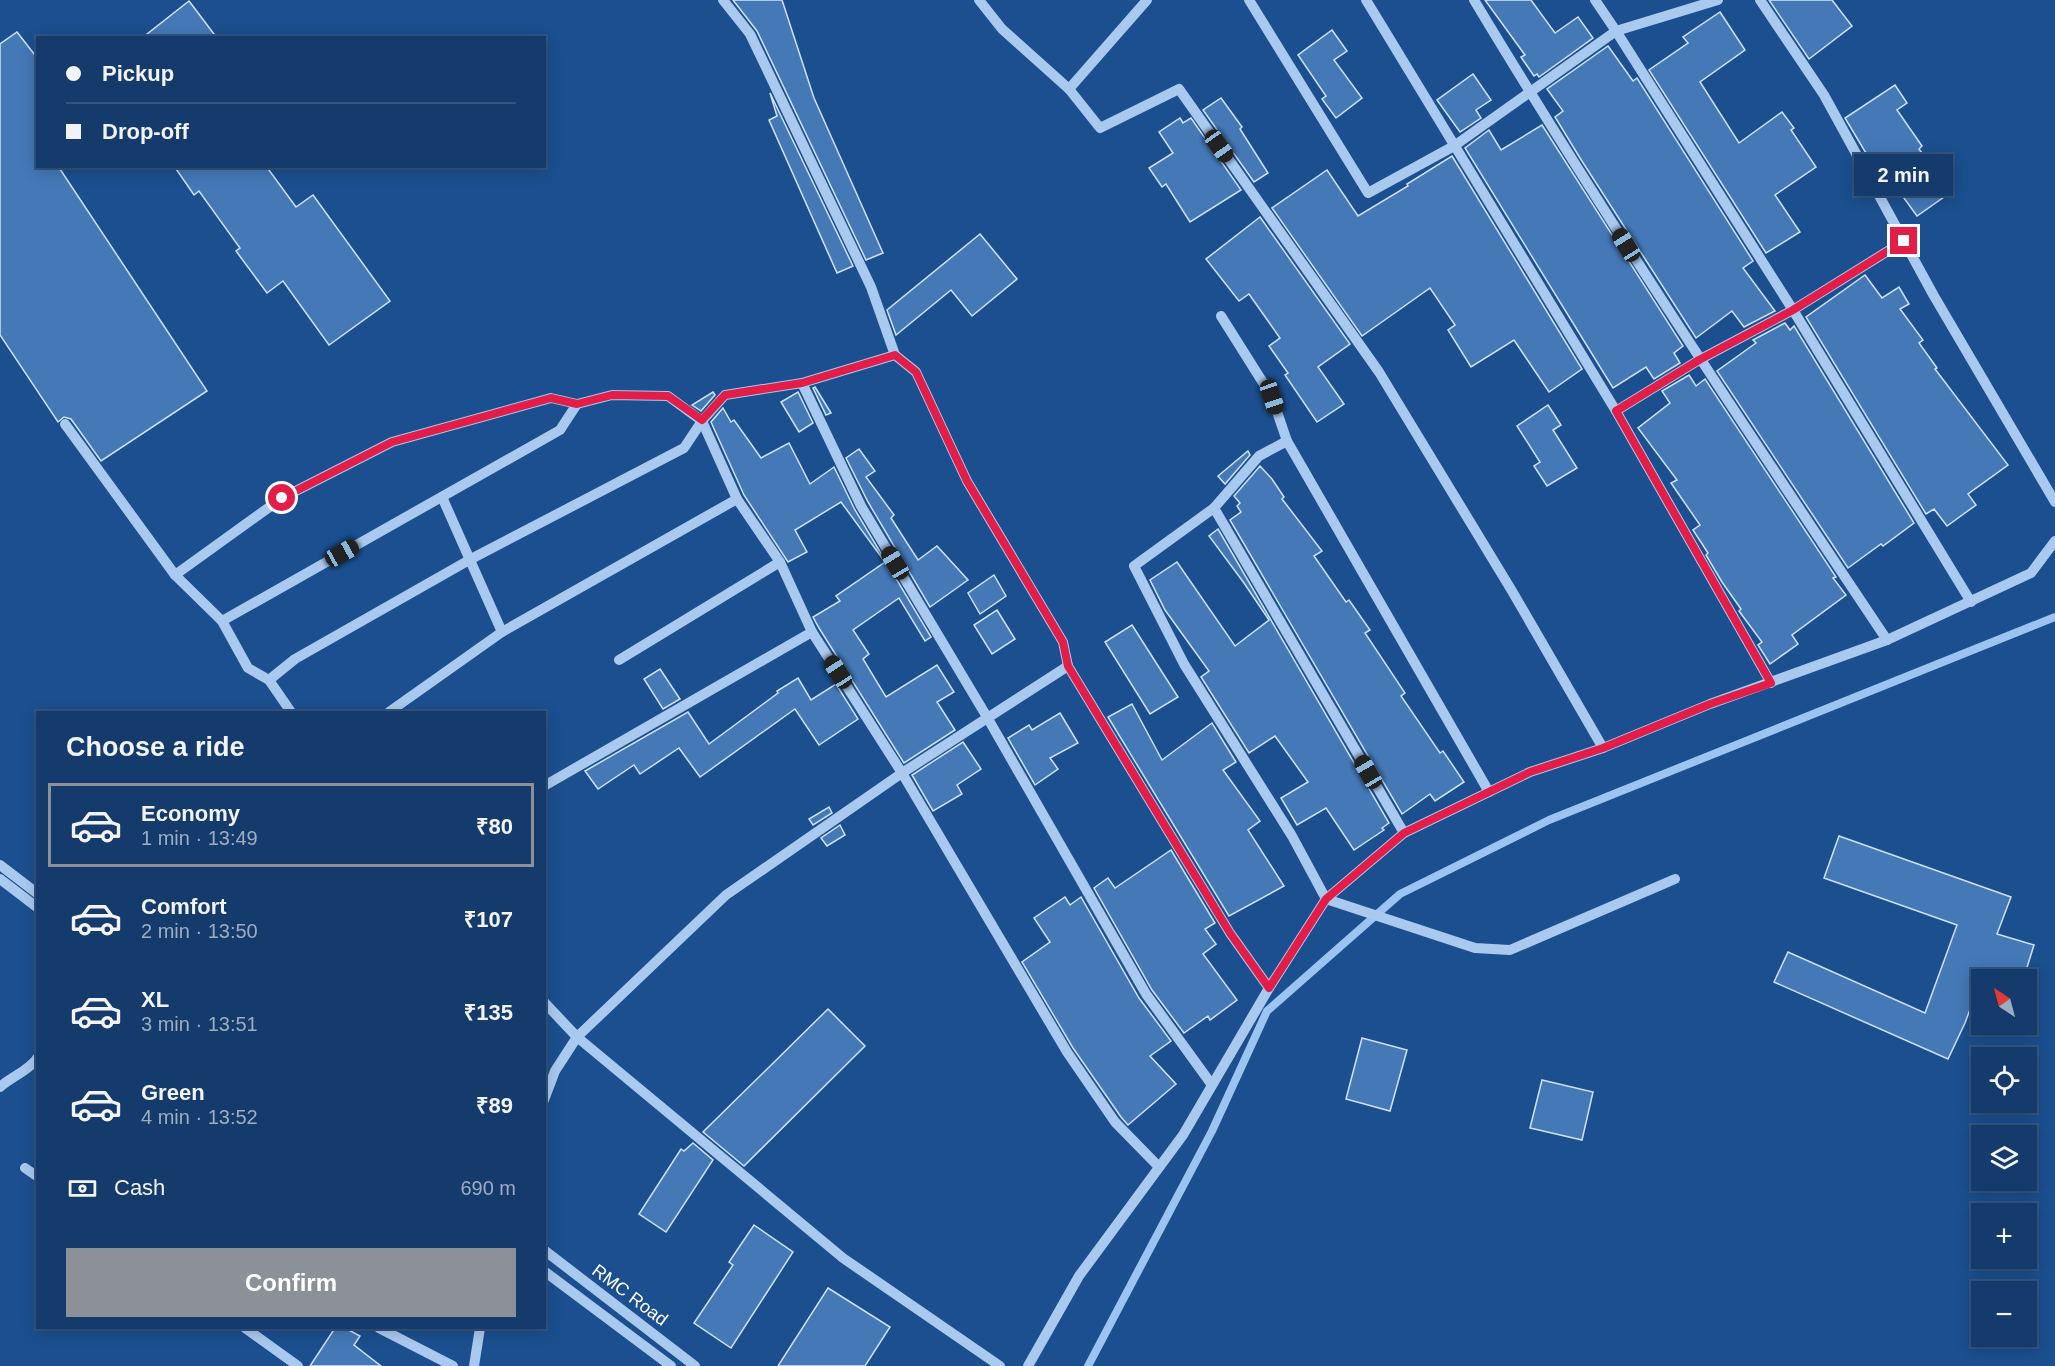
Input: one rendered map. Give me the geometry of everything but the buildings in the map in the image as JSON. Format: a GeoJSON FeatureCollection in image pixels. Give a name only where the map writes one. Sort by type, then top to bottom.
{"type":"FeatureCollection","features":[{"type":"Feature","properties":{"kind":"street"},"geometry":{"type":"LineString","coordinates":[[723,0],[750,34],[755,44],[871,287],[895,355],[916,372],[967,481],[1063,642],[1068,666],[1230,933],[1269,988]]}},
{"type":"Feature","properties":{"kind":"street"},"geometry":{"type":"LineString","coordinates":[[979,0],[1002,29],[1069,89],[1100,128],[1179,89],[1379,372],[1506,581],[1603,748]]}},
{"type":"Feature","properties":{"kind":"street"},"geometry":{"type":"LineString","coordinates":[[1069,89],[1147,0]]}},
{"type":"Feature","properties":{"kind":"street"},"geometry":{"type":"LineString","coordinates":[[1249,0],[1368,194],[1454,146],[1528,91],[1616,31],[1718,0]]}},
{"type":"Feature","properties":{"kind":"street"},"geometry":{"type":"LineString","coordinates":[[1366,0],[1616,411],[1771,683]]}},
{"type":"Feature","properties":{"kind":"street"},"geometry":{"type":"LineString","coordinates":[[1474,0],[1528,91],[1699,360],[1887,640]]}},
{"type":"Feature","properties":{"kind":"street"},"geometry":{"type":"LineString","coordinates":[[1595,0],[1793,310],[1971,602]]}},
{"type":"Feature","properties":{"kind":"street"},"geometry":{"type":"LineString","coordinates":[[1760,0],[1824,95],[1904,241],[2055,502]]}},
{"type":"Feature","properties":{"kind":"street"},"geometry":{"type":"LineString","coordinates":[[1616,411],[1699,360],[1793,310],[1904,241]]}},
{"type":"Feature","properties":{"kind":"street"},"geometry":{"type":"LineString","coordinates":[[1221,316],[1272,397],[1287,441],[1489,792]]}},
{"type":"Feature","properties":{"kind":"street"},"geometry":{"type":"LineString","coordinates":[[269,680],[295,659],[471,559],[684,448],[702,420],[725,395],[802,383],[895,355]]}},
{"type":"Feature","properties":{"kind":"street"},"geometry":{"type":"LineString","coordinates":[[802,383],[861,506],[987,717],[1146,994],[1212,1085]]}},
{"type":"Feature","properties":{"kind":"street"},"geometry":{"type":"LineString","coordinates":[[175,575],[282,498],[392,442],[551,398],[577,404],[612,395],[668,396],[702,420],[737,499],[780,562],[812,632],[902,773],[1067,1052],[1115,1122],[1159,1167]]}},
{"type":"Feature","properties":{"kind":"street"},"geometry":{"type":"LineString","coordinates":[[222,621],[560,430],[577,404]]}},
{"type":"Feature","properties":{"kind":"street"},"geometry":{"type":"LineString","coordinates":[[65,424],[175,575],[222,621],[248,668],[269,680],[290,711]]}},
{"type":"Feature","properties":{"kind":"street"},"geometry":{"type":"LineString","coordinates":[[1287,441],[1259,456],[1214,508],[1134,566],[1184,664],[1292,836],[1326,899],[1475,948],[1510,950],[1675,879]]}},
{"type":"Feature","properties":{"kind":"street"},"geometry":{"type":"LineString","coordinates":[[442,497],[502,632]]}},
{"type":"Feature","properties":{"kind":"street"},"geometry":{"type":"LineString","coordinates":[[390,711],[502,632],[737,499]]}},
{"type":"Feature","properties":{"kind":"street"},"geometry":{"type":"LineString","coordinates":[[1214,508],[1404,833]]}},
{"type":"Feature","properties":{"kind":"street"},"geometry":{"type":"LineString","coordinates":[[1028,1366],[1079,1276],[1183,1134],[1269,988],[1326,899],[1404,833],[1530,772],[1603,748],[1710,704],[1887,640],[2031,573],[2055,542]]}},
{"type":"Feature","properties":{"kind":"street"},"geometry":{"type":"LineString","coordinates":[[619,660],[780,562]]}},
{"type":"Feature","properties":{"kind":"street"},"geometry":{"type":"LineString","coordinates":[[546,785],[812,632]]}},
{"type":"Feature","properties":{"kind":"street"},"geometry":{"type":"LineString","coordinates":[[546,1095],[555,1071],[577,1036],[726,895],[902,773],[1068,666]]}},
{"type":"Feature","properties":{"kind":"street"},"geometry":{"type":"LineString","coordinates":[[0,865],[36,892]]}},
{"type":"Feature","properties":{"kind":"street"},"geometry":{"type":"LineString","coordinates":[[0,879],[36,906]]}},
{"type":"Feature","properties":{"kind":"street"},"geometry":{"type":"LineString","coordinates":[[546,1004],[577,1036],[843,1258],[1000,1366]]}},
{"type":"Feature","properties":{"kind":"street"},"geometry":{"type":"LineString","coordinates":[[0,1087],[9,1078],[36,1062]]}},
{"type":"Feature","properties":{"kind":"street"},"geometry":{"type":"LineString","coordinates":[[25,1168],[36,1176]]}},
{"type":"Feature","properties":{"kind":"street","name":"RMC Road"},"geometry":{"type":"LineString","coordinates":[[546,1252],[695,1366]]}},
{"type":"Feature","properties":{"kind":"street","name":"RMC Road"},"geometry":{"type":"LineString","coordinates":[[546,1272],[671,1366]]}},
{"type":"Feature","properties":{"kind":"street"},"geometry":{"type":"LineString","coordinates":[[246,1329],[298,1366]]}},
{"type":"Feature","properties":{"kind":"street"},"geometry":{"type":"LineString","coordinates":[[381,1329],[453,1366]]}},
{"type":"Feature","properties":{"kind":"street"},"geometry":{"type":"LineString","coordinates":[[474,1366],[480,1329]]}},
{"type":"Feature","properties":{"kind":"waterway"},"geometry":{"type":"LineString","coordinates":[[1088,1366],[1212,1131],[1267,1011],[1400,894],[1549,820],[2055,617]]}},
{"type":"Feature","properties":{"kind":"route"},"geometry":{"type":"LineString","coordinates":[[282,498],[392,442],[551,398],[577,404],[612,395],[668,396],[702,420],[725,395],[802,383],[895,355],[916,372],[967,481],[1063,642],[1068,666],[1230,933],[1269,988],[1326,899],[1404,833],[1530,772],[1603,748],[1710,704],[1771,683],[1616,411],[1699,360],[1793,310],[1904,241]]}}]}
